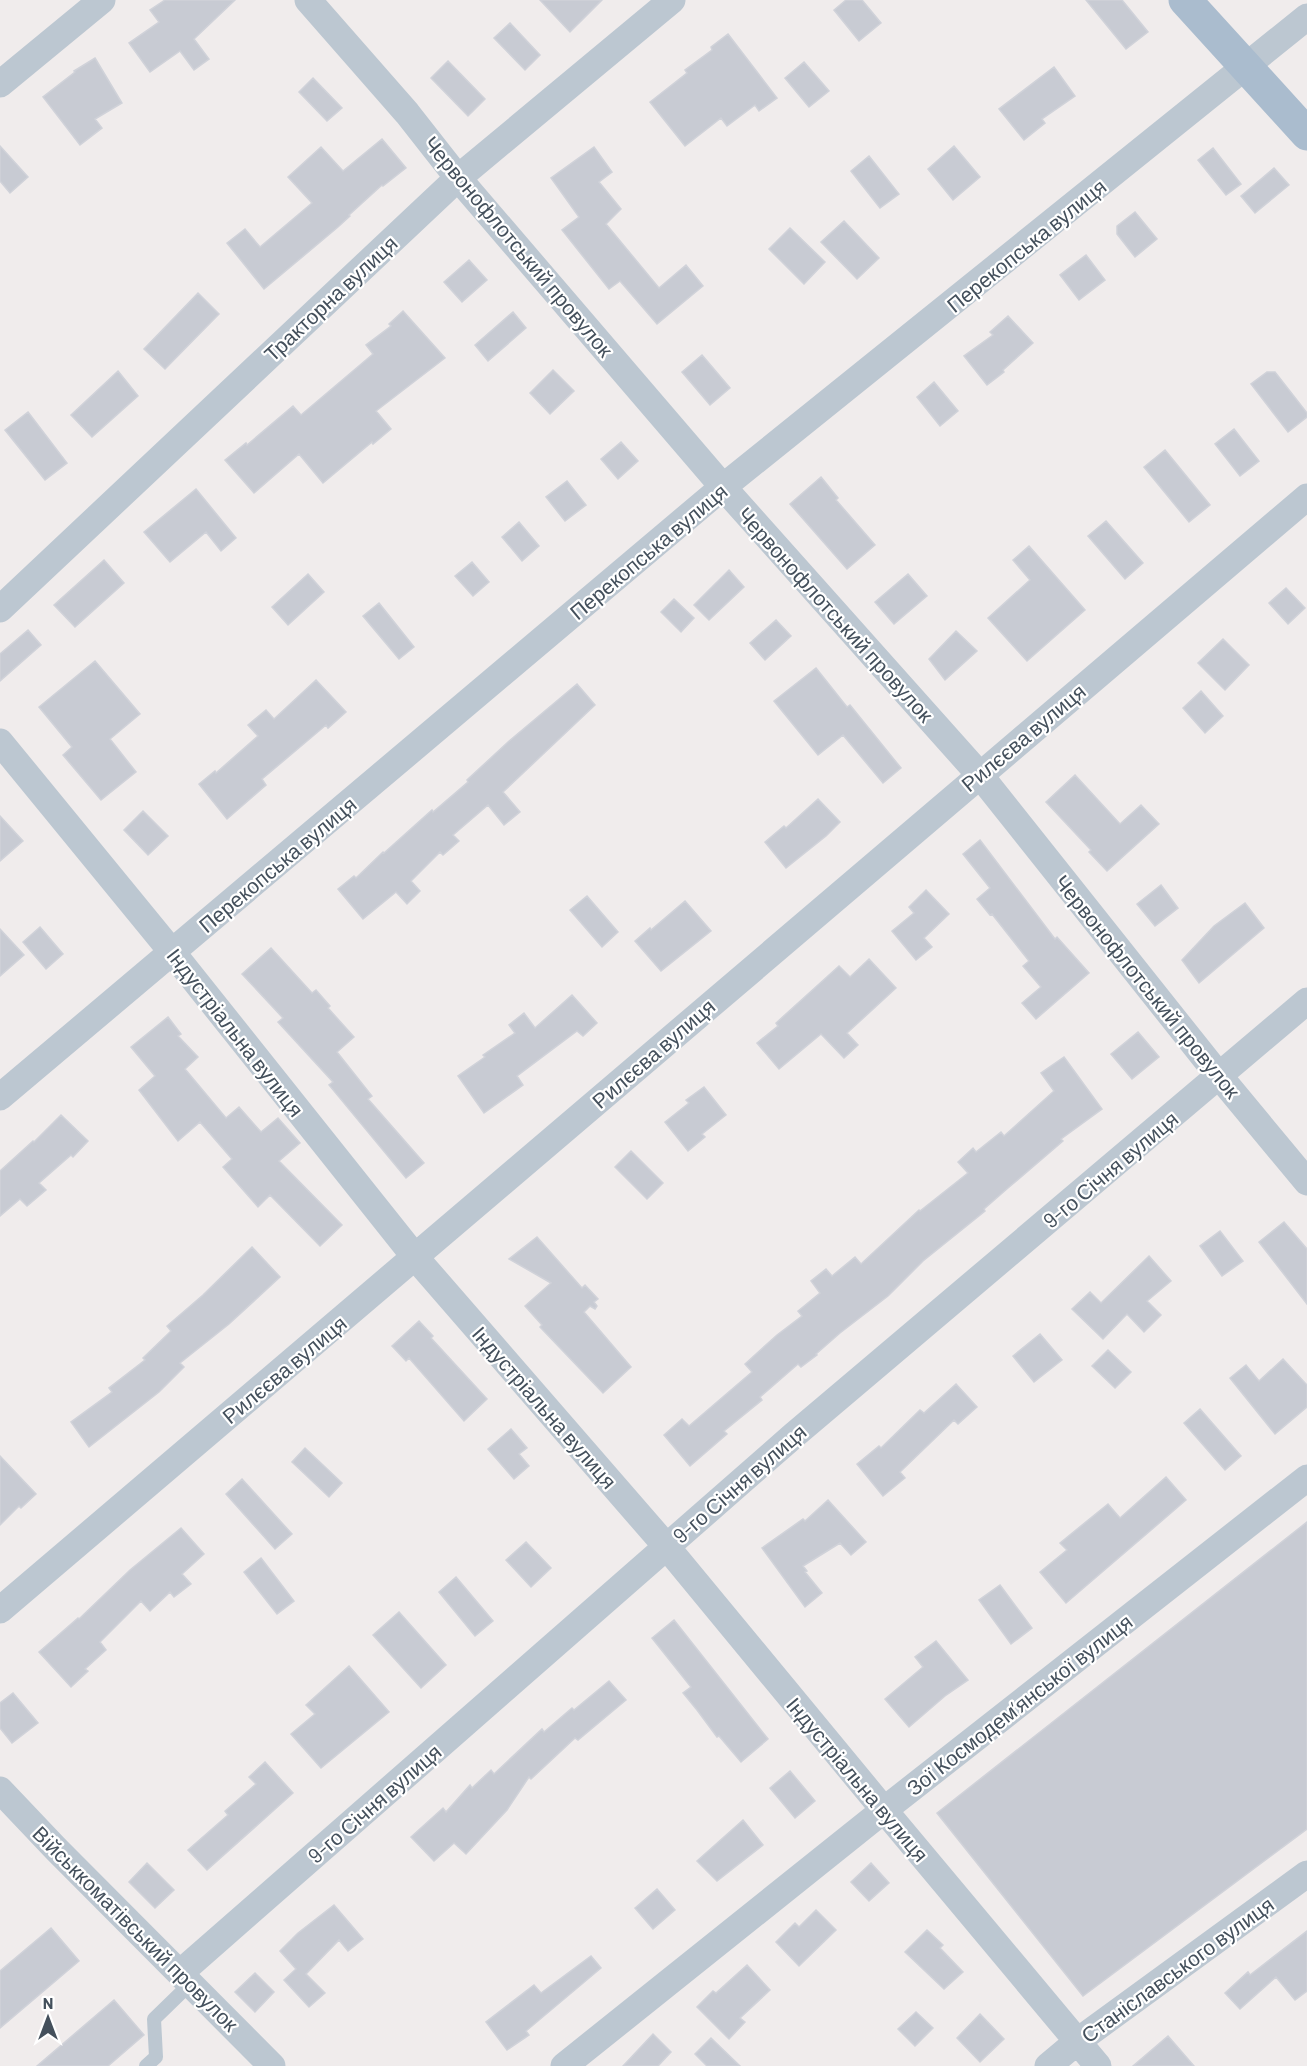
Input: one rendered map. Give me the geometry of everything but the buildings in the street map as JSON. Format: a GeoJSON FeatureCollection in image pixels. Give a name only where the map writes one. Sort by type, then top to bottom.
{"type":"FeatureCollection","features":[{"type":"Feature","properties":{"kind":"main road"},"geometry":{"type":"LineString","coordinates":[[1185,0],[1307,134]]}},
{"type":"Feature","properties":{"kind":"street"},"geometry":{"type":"LineString","coordinates":[[0,84],[102,0]]}},
{"type":"Feature","properties":{"kind":"street","name":"Червонофлотський провулок"},"geometry":{"type":"LineString","coordinates":[[308,0],[407,113],[458,178],[723,487],[979,774],[1220,1077],[1307,1182]]}},
{"type":"Feature","properties":{"kind":"street","name":"Тракторна вулиця"},"geometry":{"type":"LineString","coordinates":[[0,609],[458,178],[672,0]]}},
{"type":"Feature","properties":{"kind":"street","name":"Перекопська вулиця"},"geometry":{"type":"LineString","coordinates":[[0,1097],[723,487],[1307,17]]}},
{"type":"Feature","properties":{"kind":"street","name":"Рилєєва вулиця"},"geometry":{"type":"LineString","coordinates":[[0,1610],[1307,497]]}},
{"type":"Feature","properties":{"kind":"street","name":"Індустріальна вулиця"},"geometry":{"type":"LineString","coordinates":[[0,742],[172,952],[415,1257],[666,1546],[1098,2066]]}},
{"type":"Feature","properties":{"kind":"street","name":"9-го Січня вулиця"},"geometry":{"type":"LineString","coordinates":[[185,1978],[666,1546],[1307,1001]]}},
{"type":"Feature","properties":{"kind":"street","name":"Зої Космодем’янської вулиця"},"geometry":{"type":"LineString","coordinates":[[564,2066],[884,1810],[1307,1479]]}},
{"type":"Feature","properties":{"kind":"street","name":"Військкоматівський провулок"},"geometry":{"type":"LineString","coordinates":[[0,1790],[272,2066]]}},
{"type":"Feature","properties":{"kind":"street","name":"Станіславського вулиця"},"geometry":{"type":"LineString","coordinates":[[1048,2066],[1078,2041],[1307,1875]]}},
{"type":"Feature","properties":{"kind":"lane"},"geometry":{"type":"LineString","coordinates":[[146,2066],[156,2057],[154,2019],[185,1978]]}}]}
